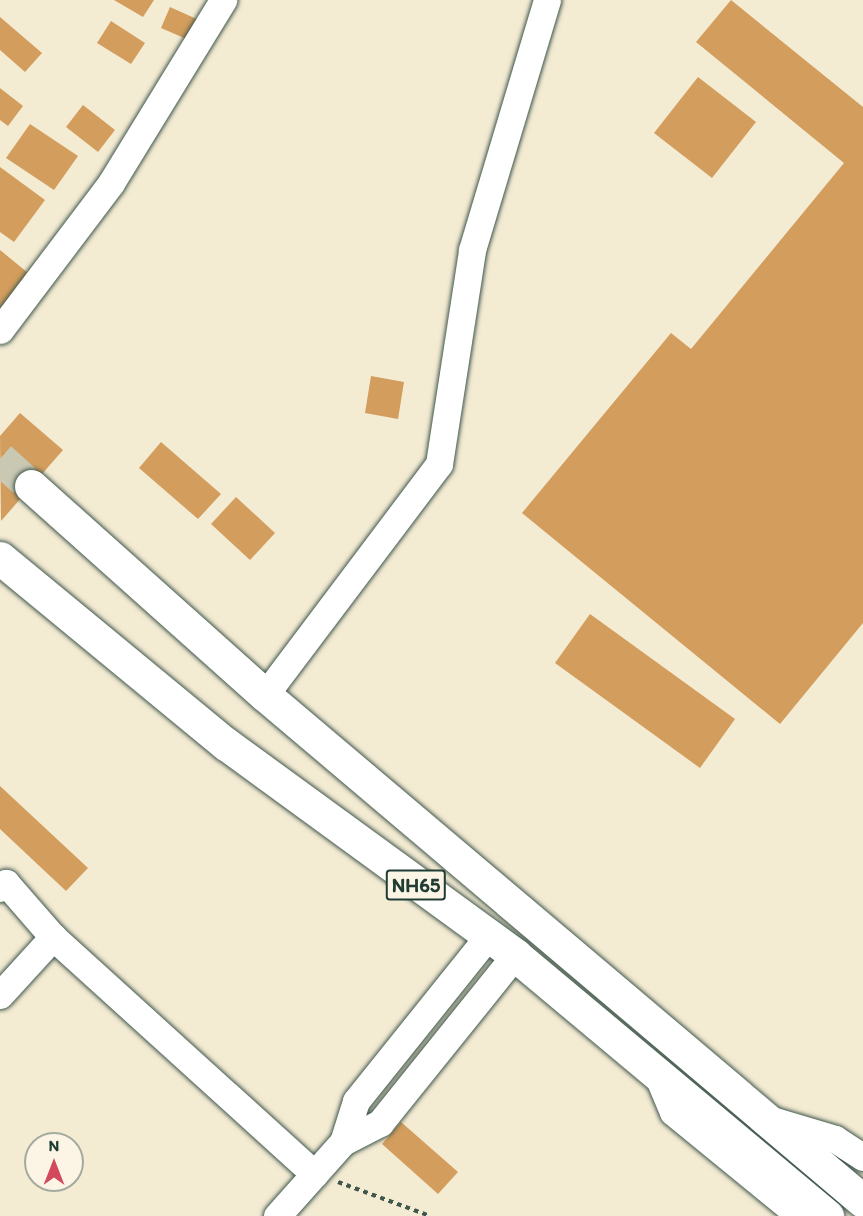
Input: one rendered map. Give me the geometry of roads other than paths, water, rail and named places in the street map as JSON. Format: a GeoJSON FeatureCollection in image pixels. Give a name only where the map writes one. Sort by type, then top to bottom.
{"type":"FeatureCollection","features":[{"type":"Feature","properties":{"kind":"highway","name":"NH65"},"geometry":{"type":"LineString","coordinates":[[31,486],[265,695],[863,1201]]}},
{"type":"Feature","properties":{"kind":"highway","name":"NH65"},"geometry":{"type":"LineString","coordinates":[[0,558],[226,744],[515,955],[827,1216]]}},
{"type":"Feature","properties":{"kind":"highway"},"geometry":{"type":"LineString","coordinates":[[715,1122],[739,1095]]}},
{"type":"Feature","properties":{"kind":"street"},"geometry":{"type":"LineString","coordinates":[[0,330],[111,183],[223,0]]}},
{"type":"Feature","properties":{"kind":"street"},"geometry":{"type":"LineString","coordinates":[[265,695],[439,464],[472,250],[547,0]]}},
{"type":"Feature","properties":{"kind":"street"},"geometry":{"type":"LineString","coordinates":[[2,883],[53,937],[314,1174]]}},
{"type":"Feature","properties":{"kind":"street"},"geometry":{"type":"LineString","coordinates":[[343,1142],[356,1101],[488,936]]}},
{"type":"Feature","properties":{"kind":"street"},"geometry":{"type":"LineString","coordinates":[[0,995],[53,937]]}},
{"type":"Feature","properties":{"kind":"street"},"geometry":{"type":"LineString","coordinates":[[278,1216],[343,1142],[380,1123],[515,955]]}},
{"type":"Feature","properties":{"kind":"street"},"geometry":{"type":"LineString","coordinates":[[657,1074],[673,1112],[800,1216]]}},
{"type":"Feature","properties":{"kind":"street"},"geometry":{"type":"LineString","coordinates":[[767,1119],[835,1139],[863,1157]]}},
{"type":"Feature","properties":{"kind":"tunnel"},"geometry":{"type":"LineString","coordinates":[[0,458],[31,486]]}}]}
